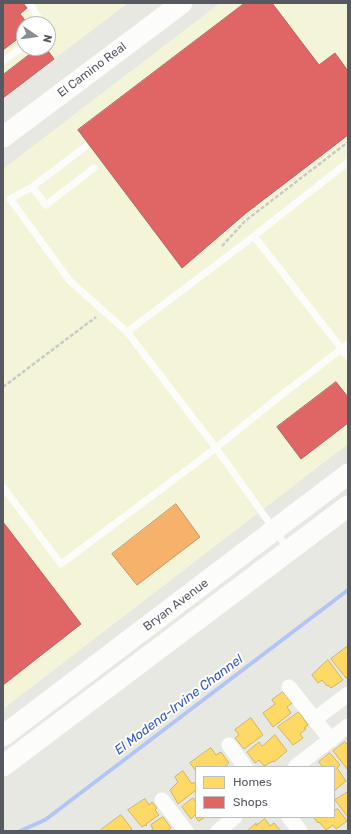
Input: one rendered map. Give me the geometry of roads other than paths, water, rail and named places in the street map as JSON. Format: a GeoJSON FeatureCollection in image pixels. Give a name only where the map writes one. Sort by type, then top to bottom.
{"type":"FeatureCollection","features":[{"type":"Feature","properties":{"kind":"main road","name":"El Camino Real"},"geometry":{"type":"LineString","coordinates":[[3,137],[182,3]]}},
{"type":"Feature","properties":{"kind":"main road","name":"Bryan Avenue"},"geometry":{"type":"LineString","coordinates":[[3,736],[348,474]]}},
{"type":"Feature","properties":{"kind":"main road","name":"Bryan Avenue"},"geometry":{"type":"LineString","coordinates":[[3,766],[348,506]]}},
{"type":"Feature","properties":{"kind":"street"},"geometry":{"type":"LineString","coordinates":[[289,686],[331,740]]}},
{"type":"Feature","properties":{"kind":"street"},"geometry":{"type":"LineString","coordinates":[[315,719],[348,694]]}},
{"type":"Feature","properties":{"kind":"street"},"geometry":{"type":"LineString","coordinates":[[296,766],[348,726]]}},
{"type":"Feature","properties":{"kind":"street"},"geometry":{"type":"LineString","coordinates":[[229,744],[245,766]]}},
{"type":"Feature","properties":{"kind":"street"},"geometry":{"type":"LineString","coordinates":[[162,800],[186,831]]}},
{"type":"Feature","properties":{"kind":"street"},"geometry":{"type":"LineString","coordinates":[[218,831],[234,818]]}},
{"type":"Feature","properties":{"kind":"street"},"geometry":{"type":"LineString","coordinates":[[290,818],[300,831]]}},
{"type":"Feature","properties":{"kind":"lane"},"geometry":{"type":"LineString","coordinates":[[29,3],[38,16]]}},
{"type":"Feature","properties":{"kind":"lane"},"geometry":{"type":"LineString","coordinates":[[3,61],[16,52]]}},
{"type":"Feature","properties":{"kind":"lane"},"geometry":{"type":"LineString","coordinates":[[85,147],[32,187],[10,199],[70,281],[105,314],[127,332],[216,448],[289,551]]}},
{"type":"Feature","properties":{"kind":"lane"},"geometry":{"type":"LineString","coordinates":[[127,332],[254,236],[348,162]]}},
{"type":"Feature","properties":{"kind":"lane"},"geometry":{"type":"LineString","coordinates":[[32,187],[46,205],[94,168]]}},
{"type":"Feature","properties":{"kind":"lane"},"geometry":{"type":"LineString","coordinates":[[254,236],[348,357]]}},
{"type":"Feature","properties":{"kind":"lane"},"geometry":{"type":"LineString","coordinates":[[3,487],[61,564],[216,448],[348,344]]}},
{"type":"Feature","properties":{"kind":"waterway","name":"El Modena-Irvine Channel"},"geometry":{"type":"LineString","coordinates":[[20,831],[45,820],[348,590]]}}]}
